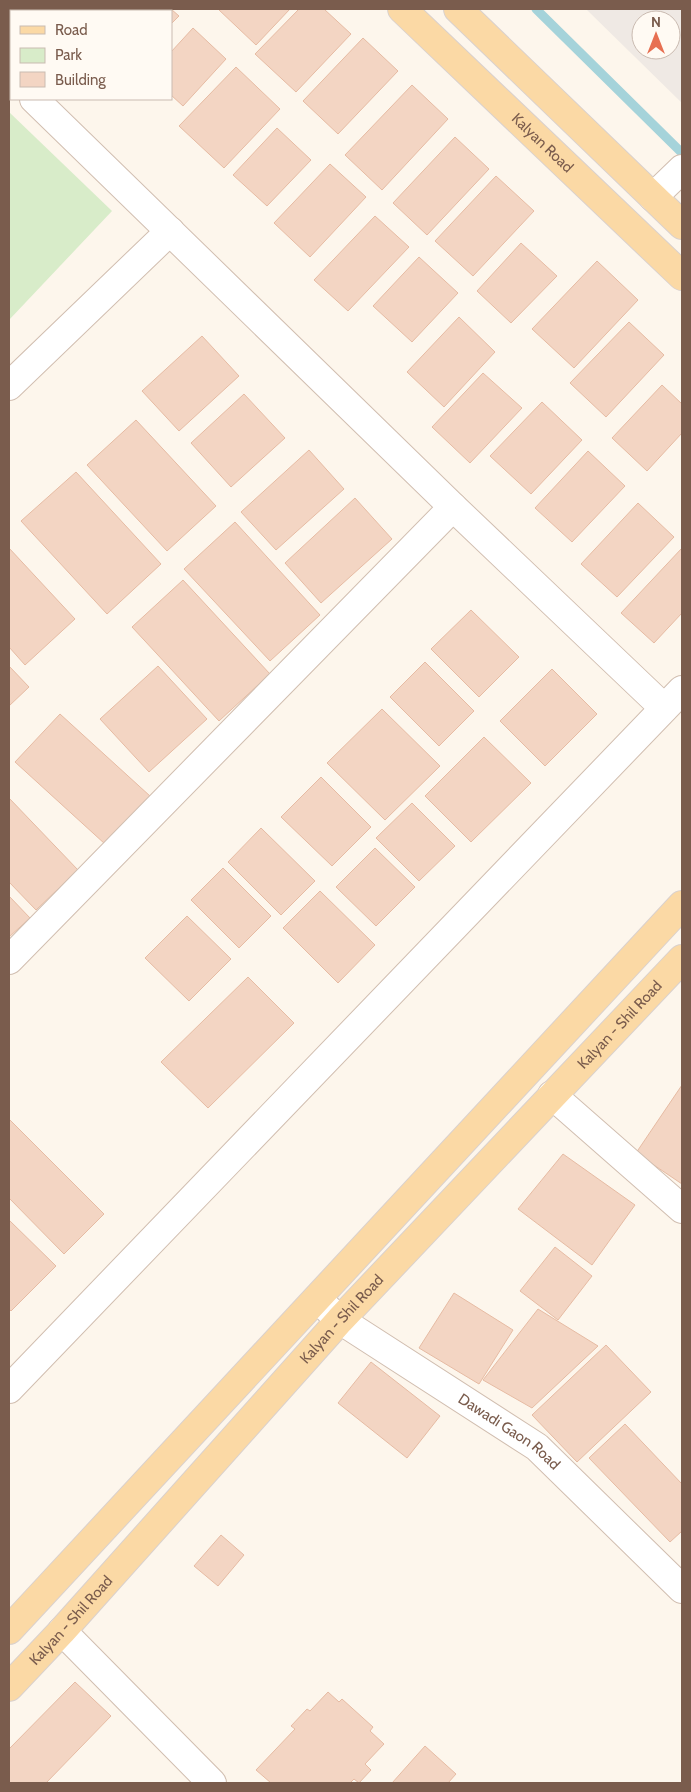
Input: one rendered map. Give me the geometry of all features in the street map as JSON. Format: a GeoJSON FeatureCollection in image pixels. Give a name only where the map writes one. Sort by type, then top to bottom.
{"type":"FeatureCollection","features":[{"type":"Feature","properties":{"kind":"main road","name":"Kalyan Road"},"geometry":{"type":"LineString","coordinates":[[402,9],[682,276]]}},
{"type":"Feature","properties":{"kind":"main road"},"geometry":{"type":"LineString","coordinates":[[458,9],[682,225]]}},
{"type":"Feature","properties":{"kind":"main road"},"geometry":{"type":"LineString","coordinates":[[9,1630],[682,905]]}},
{"type":"Feature","properties":{"kind":"main road","name":"Kalyan - Shil Road"},"geometry":{"type":"LineString","coordinates":[[9,1687],[62,1631],[340,1320],[682,959]]}},
{"type":"Feature","properties":{"kind":"street"},"geometry":{"type":"LineString","coordinates":[[9,1389],[673,699],[453,507],[35,100]]}},
{"type":"Feature","properties":{"kind":"street"},"geometry":{"type":"LineString","coordinates":[[653,197],[682,169]]}},
{"type":"Feature","properties":{"kind":"street"},"geometry":{"type":"LineString","coordinates":[[9,386],[170,231]]}},
{"type":"Feature","properties":{"kind":"street"},"geometry":{"type":"LineString","coordinates":[[9,960],[453,507]]}},
{"type":"Feature","properties":{"kind":"street"},"geometry":{"type":"LineString","coordinates":[[552,1095],[682,1209]]}},
{"type":"Feature","properties":{"kind":"street","name":"Dawadi Gaon Road"},"geometry":{"type":"LineString","coordinates":[[317,1298],[340,1320],[537,1446],[682,1589]]}},
{"type":"Feature","properties":{"kind":"street"},"geometry":{"type":"LineString","coordinates":[[62,1631],[212,1783]]}},
{"type":"Feature","properties":{"kind":"shaded area"},"geometry":{"type":"Polygon","coordinates":[[[586,9],[682,9],[682,103],[638,60],[681,60],[681,10],[631,10],[631,53],[586,9]]]}},
{"type":"Feature","properties":{"kind":"green space"},"geometry":{"type":"Polygon","coordinates":[[[9,112],[112,211],[9,320],[9,112]]]}},
{"type":"Feature","properties":{"kind":"building"},"geometry":{"type":"Polygon","coordinates":[[[52,9],[86,9],[85,10],[52,9]]]}},
{"type":"Feature","properties":{"kind":"building"},"geometry":{"type":"Polygon","coordinates":[[[171,9],[179,16],[172,23],[172,10],[123,10],[171,9]]]}},
{"type":"Feature","properties":{"kind":"building"},"geometry":{"type":"Polygon","coordinates":[[[218,9],[290,9],[256,45],[218,9]]]}},
{"type":"Feature","properties":{"kind":"building"},"geometry":{"type":"Polygon","coordinates":[[[299,9],[324,9],[351,34],[296,92],[255,54],[299,9]]]}},
{"type":"Feature","properties":{"kind":"building"},"geometry":{"type":"Polygon","coordinates":[[[193,28],[226,59],[183,106],[172,96],[172,51],[193,28]]]}},
{"type":"Feature","properties":{"kind":"building"},"geometry":{"type":"Polygon","coordinates":[[[363,38],[398,71],[338,134],[303,101],[363,38]]]}},
{"type":"Feature","properties":{"kind":"building"},"geometry":{"type":"Polygon","coordinates":[[[236,67],[280,109],[224,168],[179,126],[236,67]]]}},
{"type":"Feature","properties":{"kind":"building"},"geometry":{"type":"Polygon","coordinates":[[[412,85],[448,119],[382,190],[345,155],[412,85]]]}},
{"type":"Feature","properties":{"kind":"building"},"geometry":{"type":"Polygon","coordinates":[[[277,128],[311,160],[267,206],[233,175],[277,128]]]}},
{"type":"Feature","properties":{"kind":"building"},"geometry":{"type":"Polygon","coordinates":[[[455,137],[489,169],[427,235],[393,203],[455,137]]]}},
{"type":"Feature","properties":{"kind":"building"},"geometry":{"type":"Polygon","coordinates":[[[330,164],[366,197],[310,257],[274,223],[330,164]]]}},
{"type":"Feature","properties":{"kind":"building"},"geometry":{"type":"Polygon","coordinates":[[[496,176],[534,211],[473,276],[435,241],[496,176]]]}},
{"type":"Feature","properties":{"kind":"building"},"geometry":{"type":"Polygon","coordinates":[[[375,216],[409,247],[348,311],[314,280],[375,216]]]}},
{"type":"Feature","properties":{"kind":"building"},"geometry":{"type":"Polygon","coordinates":[[[521,243],[557,276],[511,323],[477,291],[521,243]]]}},
{"type":"Feature","properties":{"kind":"building"},"geometry":{"type":"Polygon","coordinates":[[[419,257],[458,293],[412,342],[373,306],[419,257]]]}},
{"type":"Feature","properties":{"kind":"building"},"geometry":{"type":"Polygon","coordinates":[[[597,261],[638,300],[574,368],[532,329],[597,261]]]}},
{"type":"Feature","properties":{"kind":"building"},"geometry":{"type":"Polygon","coordinates":[[[459,317],[495,352],[444,407],[407,372],[459,317]]]}},
{"type":"Feature","properties":{"kind":"building"},"geometry":{"type":"Polygon","coordinates":[[[629,322],[664,355],[606,417],[570,383],[629,322]]]}},
{"type":"Feature","properties":{"kind":"building"},"geometry":{"type":"Polygon","coordinates":[[[202,336],[239,376],[179,431],[142,391],[202,336]]]}},
{"type":"Feature","properties":{"kind":"building"},"geometry":{"type":"Polygon","coordinates":[[[483,373],[522,408],[470,463],[432,427],[483,373]]]}},
{"type":"Feature","properties":{"kind":"building"},"geometry":{"type":"Polygon","coordinates":[[[662,385],[682,404],[682,433],[647,471],[612,438],[662,385]]]}},
{"type":"Feature","properties":{"kind":"building"},"geometry":{"type":"Polygon","coordinates":[[[244,394],[285,438],[231,487],[191,443],[244,394]]]}},
{"type":"Feature","properties":{"kind":"building"},"geometry":{"type":"Polygon","coordinates":[[[542,402],[582,440],[531,494],[490,456],[542,402]]]}},
{"type":"Feature","properties":{"kind":"building"},"geometry":{"type":"Polygon","coordinates":[[[136,420],[216,506],[167,551],[87,465],[136,420]]]}},
{"type":"Feature","properties":{"kind":"building"},"geometry":{"type":"Polygon","coordinates":[[[309,450],[344,489],[276,550],[241,512],[309,450]]]}},
{"type":"Feature","properties":{"kind":"building"},"geometry":{"type":"Polygon","coordinates":[[[588,451],[625,486],[572,542],[535,508],[588,451]]]}},
{"type":"Feature","properties":{"kind":"building"},"geometry":{"type":"Polygon","coordinates":[[[76,472],[161,564],[107,614],[21,521],[76,472]]]}},
{"type":"Feature","properties":{"kind":"building"},"geometry":{"type":"Polygon","coordinates":[[[355,498],[392,539],[321,603],[285,563],[355,498]]]}},
{"type":"Feature","properties":{"kind":"building"},"geometry":{"type":"Polygon","coordinates":[[[638,503],[674,537],[617,597],[581,564],[638,503]]]}},
{"type":"Feature","properties":{"kind":"building"},"geometry":{"type":"Polygon","coordinates":[[[235,522],[320,615],[270,661],[184,569],[235,522]]]}},
{"type":"Feature","properties":{"kind":"building"},"geometry":{"type":"Polygon","coordinates":[[[9,548],[75,619],[25,665],[9,647],[9,548]]]}},
{"type":"Feature","properties":{"kind":"building"},"geometry":{"type":"Polygon","coordinates":[[[682,548],[682,613],[654,643],[621,613],[682,548]]]}},
{"type":"Feature","properties":{"kind":"building"},"geometry":{"type":"Polygon","coordinates":[[[183,580],[270,674],[219,721],[132,627],[183,580]]]}},
{"type":"Feature","properties":{"kind":"building"},"geometry":{"type":"Polygon","coordinates":[[[471,610],[519,657],[479,697],[431,649],[471,610]]]}},
{"type":"Feature","properties":{"kind":"building"},"geometry":{"type":"Polygon","coordinates":[[[425,662],[474,711],[439,746],[390,697],[425,662]]]}},
{"type":"Feature","properties":{"kind":"building"},"geometry":{"type":"Polygon","coordinates":[[[9,666],[29,687],[9,706],[9,666]]]}},
{"type":"Feature","properties":{"kind":"building"},"geometry":{"type":"Polygon","coordinates":[[[158,666],[207,719],[149,772],[100,719],[158,666]]]}},
{"type":"Feature","properties":{"kind":"building"},"geometry":{"type":"Polygon","coordinates":[[[552,669],[597,714],[545,766],[500,721],[552,669]]]}},
{"type":"Feature","properties":{"kind":"building"},"geometry":{"type":"Polygon","coordinates":[[[382,709],[440,766],[385,820],[327,763],[382,709]]]}},
{"type":"Feature","properties":{"kind":"building"},"geometry":{"type":"Polygon","coordinates":[[[60,714],[150,796],[105,844],[15,762],[60,714]]]}},
{"type":"Feature","properties":{"kind":"building"},"geometry":{"type":"Polygon","coordinates":[[[484,737],[531,783],[471,842],[425,796],[484,737]]]}},
{"type":"Feature","properties":{"kind":"building"},"geometry":{"type":"Polygon","coordinates":[[[321,777],[371,827],[332,866],[281,817],[321,777]]]}},
{"type":"Feature","properties":{"kind":"building"},"geometry":{"type":"Polygon","coordinates":[[[9,798],[78,870],[36,910],[9,882],[9,798]]]}},
{"type":"Feature","properties":{"kind":"building"},"geometry":{"type":"Polygon","coordinates":[[[412,803],[455,846],[419,881],[376,838],[412,803]]]}},
{"type":"Feature","properties":{"kind":"building"},"geometry":{"type":"Polygon","coordinates":[[[261,828],[315,881],[281,915],[228,862],[261,828]]]}},
{"type":"Feature","properties":{"kind":"building"},"geometry":{"type":"Polygon","coordinates":[[[375,848],[415,887],[376,926],[336,887],[375,848]]]}},
{"type":"Feature","properties":{"kind":"building"},"geometry":{"type":"Polygon","coordinates":[[[223,868],[271,916],[239,948],[191,900],[223,868]]]}},
{"type":"Feature","properties":{"kind":"building"},"geometry":{"type":"Polygon","coordinates":[[[320,891],[375,945],[338,983],[283,928],[320,891]]]}},
{"type":"Feature","properties":{"kind":"building"},"geometry":{"type":"Polygon","coordinates":[[[9,896],[30,918],[9,937],[9,896]]]}},
{"type":"Feature","properties":{"kind":"building"},"geometry":{"type":"Polygon","coordinates":[[[187,916],[231,959],[189,1001],[145,958],[187,916]]]}},
{"type":"Feature","properties":{"kind":"building"},"geometry":{"type":"Polygon","coordinates":[[[248,977],[294,1023],[208,1108],[161,1062],[248,977]]]}},
{"type":"Feature","properties":{"kind":"building"},"geometry":{"type":"Polygon","coordinates":[[[682,1085],[682,1184],[636,1153],[682,1085]]]}},
{"type":"Feature","properties":{"kind":"building"},"geometry":{"type":"Polygon","coordinates":[[[9,1119],[104,1214],[64,1254],[9,1198],[9,1119]]]}},
{"type":"Feature","properties":{"kind":"building"},"geometry":{"type":"Polygon","coordinates":[[[563,1154],[635,1205],[592,1265],[518,1209],[563,1154]]]}},
{"type":"Feature","properties":{"kind":"building"},"geometry":{"type":"Polygon","coordinates":[[[9,1220],[56,1266],[11,1311],[9,1309],[9,1220]]]}},
{"type":"Feature","properties":{"kind":"building"},"geometry":{"type":"Polygon","coordinates":[[[555,1247],[592,1276],[558,1320],[520,1291],[555,1247]]]}},
{"type":"Feature","properties":{"kind":"building"},"geometry":{"type":"Polygon","coordinates":[[[454,1293],[513,1330],[479,1384],[419,1348],[454,1293]]]}},
{"type":"Feature","properties":{"kind":"building"},"geometry":{"type":"Polygon","coordinates":[[[538,1309],[598,1346],[532,1408],[483,1380],[538,1309]]]}},
{"type":"Feature","properties":{"kind":"building"},"geometry":{"type":"Polygon","coordinates":[[[606,1345],[651,1392],[577,1462],[532,1415],[606,1345]]]}},
{"type":"Feature","properties":{"kind":"building"},"geometry":{"type":"Polygon","coordinates":[[[371,1362],[440,1416],[407,1458],[338,1403],[371,1362]]]}},
{"type":"Feature","properties":{"kind":"building"},"geometry":{"type":"Polygon","coordinates":[[[625,1424],[682,1484],[682,1531],[670,1542],[589,1458],[625,1424]]]}},
{"type":"Feature","properties":{"kind":"building"},"geometry":{"type":"Polygon","coordinates":[[[221,1535],[244,1555],[218,1586],[194,1566],[221,1535]]]}},
{"type":"Feature","properties":{"kind":"building"},"geometry":{"type":"Polygon","coordinates":[[[75,1682],[111,1716],[46,1783],[9,1783],[9,1749],[75,1682]]]}},
{"type":"Feature","properties":{"kind":"building"},"geometry":{"type":"Polygon","coordinates":[[[328,1692],[339,1702],[342,1699],[373,1727],[370,1731],[384,1744],[365,1764],[371,1770],[359,1783],[354,1779],[350,1783],[271,1783],[256,1770],[295,1729],[291,1726],[307,1709],[310,1711],[328,1692]]]}},
{"type":"Feature","properties":{"kind":"building"},"geometry":{"type":"Polygon","coordinates":[[[425,1746],[456,1774],[448,1783],[392,1783],[425,1746]]]}},
{"type":"Feature","properties":{"kind":"waterway"},"geometry":{"type":"LineString","coordinates":[[536,9],[682,153]]}}]}
